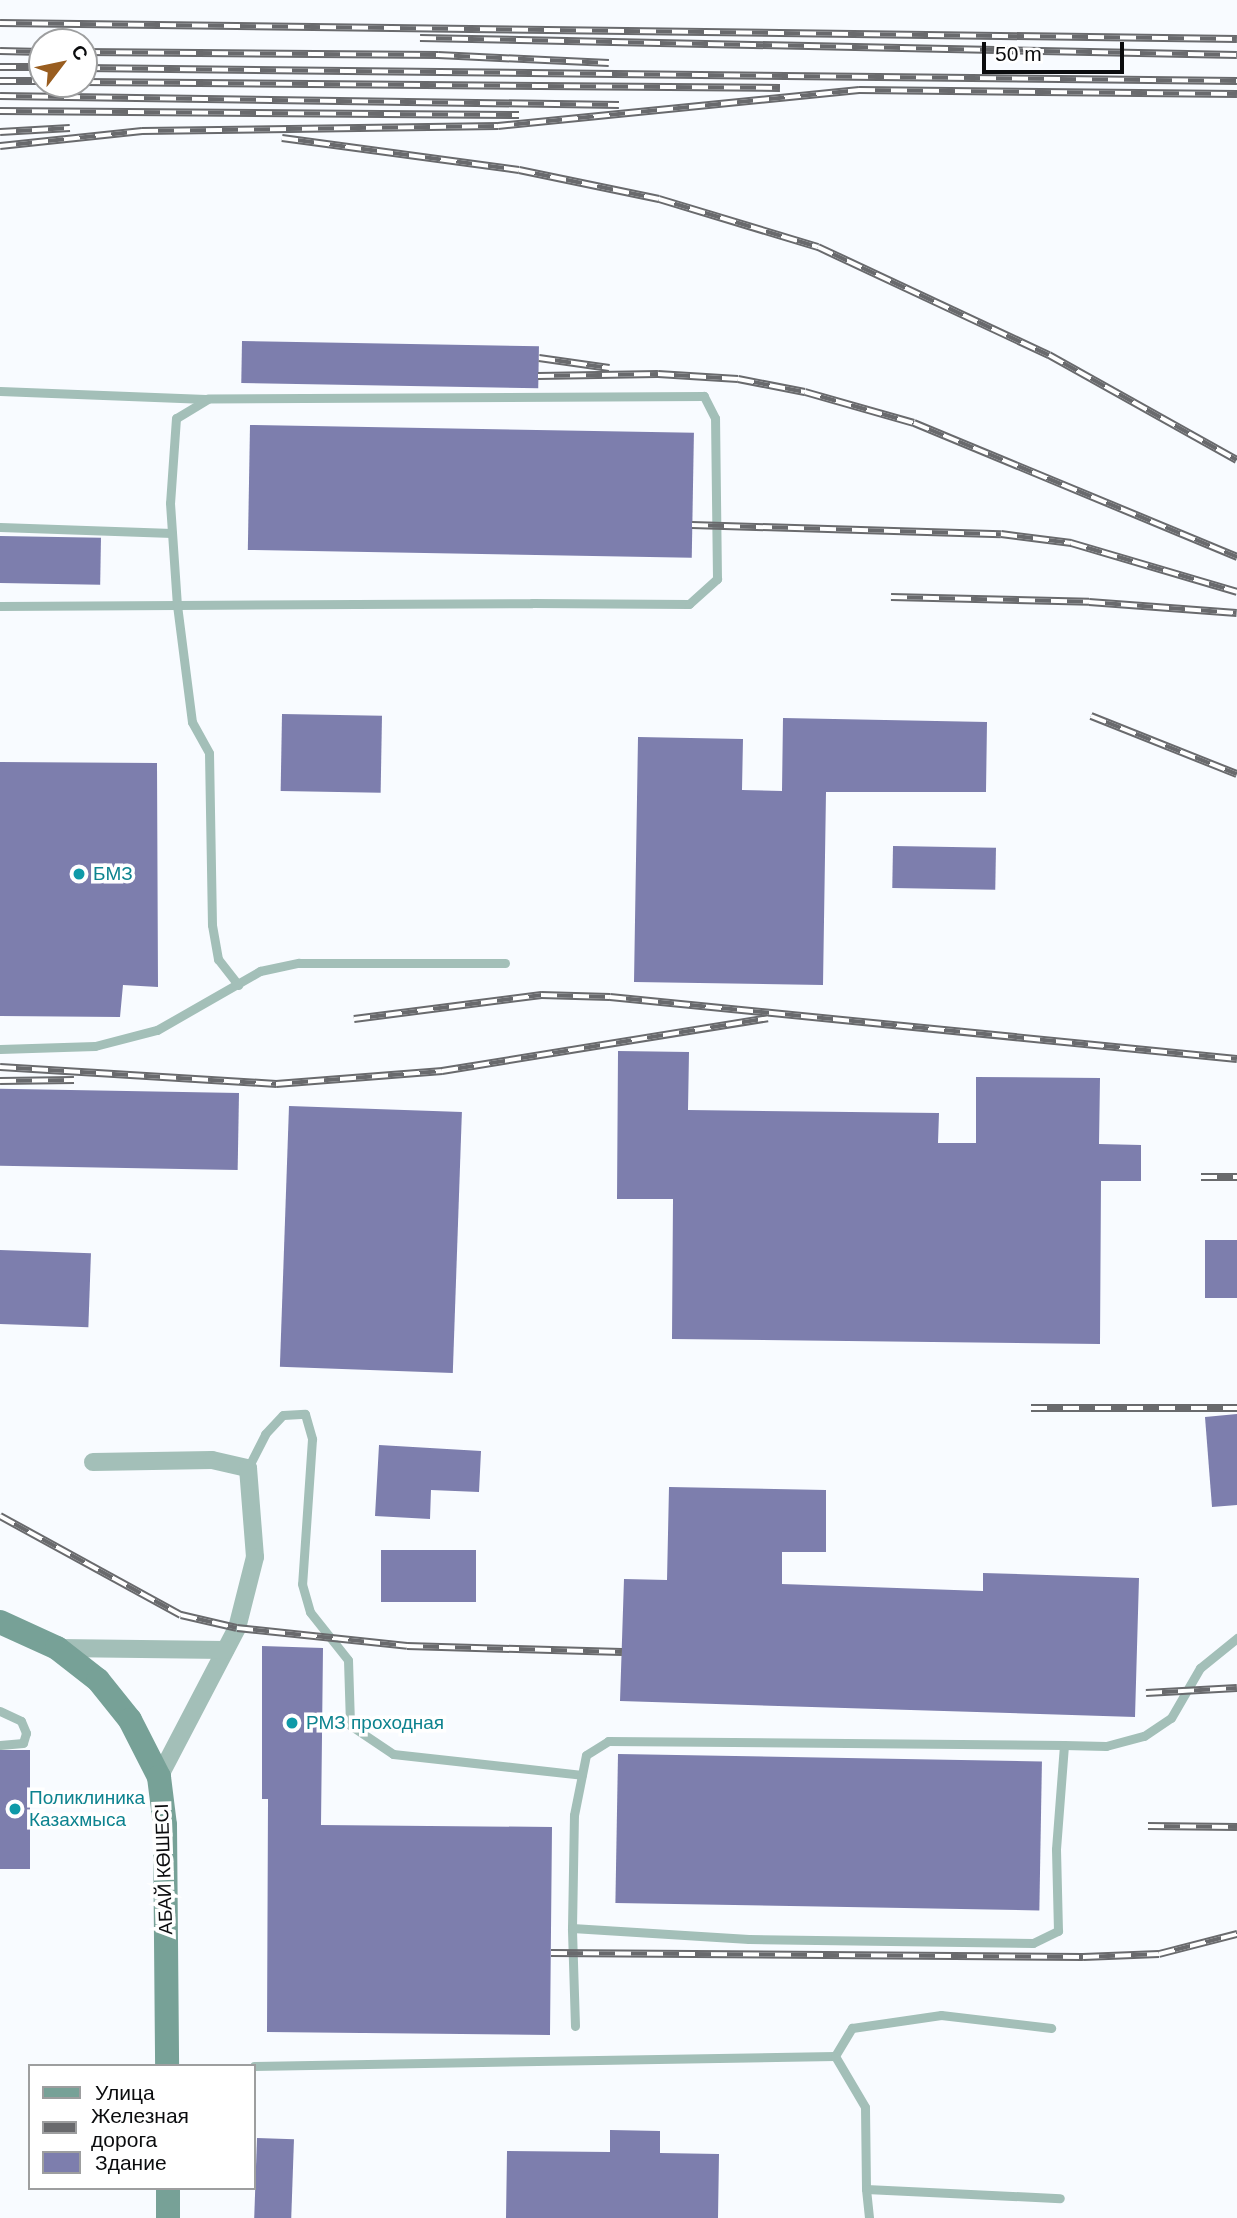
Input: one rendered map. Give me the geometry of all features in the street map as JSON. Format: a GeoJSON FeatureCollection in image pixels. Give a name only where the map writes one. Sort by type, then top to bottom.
{"type":"FeatureCollection","features":[{"type":"Feature","properties":{"kind":"street"},"geometry":{"type":"LineString","coordinates":[[93,1462],[212,1460],[247,1468],[255,1557],[237,1628],[159,1777]]}},
{"type":"Feature","properties":{"kind":"street","name":"АБАЙ КӨШЕСІ"},"geometry":{"type":"LineString","coordinates":[[0,1622],[57,1648],[98,1680],[131,1720],[159,1777],[165,1825],[167,2064]]}},
{"type":"Feature","properties":{"kind":"street","name":"АБАЙ КӨШЕСІ"},"geometry":{"type":"LineString","coordinates":[[0,1637],[59,1666],[90,1694],[122,1730],[150,1798],[152,2064]]}},
{"type":"Feature","properties":{"kind":"street"},"geometry":{"type":"LineString","coordinates":[[57,1648],[225,1650]]}},
{"type":"Feature","properties":{"kind":"street"},"geometry":{"type":"LineString","coordinates":[[153,2190],[153,2218]]}},
{"type":"Feature","properties":{"kind":"street"},"geometry":{"type":"LineString","coordinates":[[167,2190],[168,2218]]}},
{"type":"Feature","properties":{"kind":"lane"},"geometry":{"type":"LineString","coordinates":[[0,391],[208,399],[705,396],[715,418],[717,579],[689,604],[0,606]]}},
{"type":"Feature","properties":{"kind":"lane"},"geometry":{"type":"LineString","coordinates":[[208,399],[176,418],[172,533],[177,605],[192,722],[209,753],[212,925],[218,959],[238,985]]}},
{"type":"Feature","properties":{"kind":"lane"},"geometry":{"type":"LineString","coordinates":[[0,527],[172,533]]}},
{"type":"Feature","properties":{"kind":"lane"},"geometry":{"type":"LineString","coordinates":[[0,1049],[95,1046],[157,1030],[260,971],[299,963],[505,963]]}},
{"type":"Feature","properties":{"kind":"lane"},"geometry":{"type":"LineString","coordinates":[[247,1468],[265,1434],[283,1415],[305,1414],[312,1439],[302,1584],[310,1612],[348,1660],[350,1725],[393,1754],[582,1775]]}},
{"type":"Feature","properties":{"kind":"lane"},"geometry":{"type":"LineString","coordinates":[[575,2026],[572,1928],[574,1815],[586,1755],[608,1741],[1106,1746],[1144,1736],[1171,1718],[1200,1668],[1237,1638]]}},
{"type":"Feature","properties":{"kind":"lane"},"geometry":{"type":"LineString","coordinates":[[0,1711],[21,1721],[26,1733],[23,1743],[0,1745]]}},
{"type":"Feature","properties":{"kind":"lane"},"geometry":{"type":"LineString","coordinates":[[572,1928],[749,1939],[1033,1942],[1058,1931],[1056,1849],[1064,1745]]}},
{"type":"Feature","properties":{"kind":"lane"},"geometry":{"type":"LineString","coordinates":[[835,2056],[852,2028],[941,2015],[1051,2028]]}},
{"type":"Feature","properties":{"kind":"lane"},"geometry":{"type":"LineString","coordinates":[[256,2066],[835,2056]]}},
{"type":"Feature","properties":{"kind":"lane"},"geometry":{"type":"LineString","coordinates":[[835,2056],[865,2107],[869,2218]]}},
{"type":"Feature","properties":{"kind":"lane"},"geometry":{"type":"LineString","coordinates":[[866,2189],[1060,2198]]}},
{"type":"Feature","properties":{"kind":"building"},"geometry":{"type":"Polygon","coordinates":[[[242,341],[539,346],[538,388],[241,383],[242,341]]]}},
{"type":"Feature","properties":{"kind":"building"},"geometry":{"type":"Polygon","coordinates":[[[250,425],[694,433],[692,558],[248,550],[250,425]]]}},
{"type":"Feature","properties":{"kind":"building"},"geometry":{"type":"Polygon","coordinates":[[[0,536],[101,538],[100,585],[0,583],[0,536]]]}},
{"type":"Feature","properties":{"kind":"building"},"geometry":{"type":"Polygon","coordinates":[[[282,714],[382,716],[381,793],[281,791],[282,714]]]}},
{"type":"Feature","properties":{"kind":"building"},"geometry":{"type":"Polygon","coordinates":[[[783,718],[987,722],[986,792],[826,792],[823,985],[634,982],[638,737],[743,739],[742,790],[782,791],[783,718]]]}},
{"type":"Feature","properties":{"kind":"building","name":"БМЗ"},"geometry":{"type":"Polygon","coordinates":[[[0,762],[157,763],[158,987],[123,985],[120,1017],[0,1016],[0,762]]]}},
{"type":"Feature","properties":{"kind":"building"},"geometry":{"type":"Polygon","coordinates":[[[893,846],[996,848],[995,890],[892,888],[893,846]]]}},
{"type":"Feature","properties":{"kind":"building"},"geometry":{"type":"Polygon","coordinates":[[[618,1051],[689,1052],[688,1110],[939,1113],[938,1143],[976,1143],[976,1077],[1100,1078],[1099,1144],[1141,1145],[1141,1181],[1101,1181],[1100,1344],[672,1339],[673,1199],[617,1199],[618,1051]]]}},
{"type":"Feature","properties":{"kind":"building"},"geometry":{"type":"Polygon","coordinates":[[[0,1089],[239,1093],[238,1170],[0,1166],[0,1089]]]}},
{"type":"Feature","properties":{"kind":"building"},"geometry":{"type":"Polygon","coordinates":[[[289,1106],[462,1112],[453,1373],[280,1367],[289,1106]]]}},
{"type":"Feature","properties":{"kind":"building"},"geometry":{"type":"Polygon","coordinates":[[[1205,1240],[1237,1240],[1237,1298],[1205,1298],[1205,1240]]]}},
{"type":"Feature","properties":{"kind":"building"},"geometry":{"type":"Polygon","coordinates":[[[0,1250],[91,1253],[88,1327],[0,1324],[0,1250]]]}},
{"type":"Feature","properties":{"kind":"building"},"geometry":{"type":"Polygon","coordinates":[[[1237,1414],[1237,1505],[1212,1507],[1205,1417],[1237,1414]]]}},
{"type":"Feature","properties":{"kind":"building"},"geometry":{"type":"Polygon","coordinates":[[[379,1445],[481,1451],[479,1492],[431,1490],[430,1519],[375,1516],[379,1445]]]}},
{"type":"Feature","properties":{"kind":"building"},"geometry":{"type":"Polygon","coordinates":[[[669,1487],[826,1490],[826,1552],[782,1552],[782,1584],[983,1591],[983,1573],[1139,1578],[1135,1717],[620,1701],[624,1579],[667,1580],[669,1487]]]}},
{"type":"Feature","properties":{"kind":"building"},"geometry":{"type":"Polygon","coordinates":[[[381,1550],[476,1550],[476,1602],[381,1602],[381,1550]]]}},
{"type":"Feature","properties":{"kind":"building"},"geometry":{"type":"Polygon","coordinates":[[[262,1646],[323,1648],[321,1825],[552,1827],[550,2035],[267,2032],[268,1799],[262,1799],[262,1646]]]}},
{"type":"Feature","properties":{"kind":"building","name":"Поликлиника Казахмыса"},"geometry":{"type":"Polygon","coordinates":[[[0,1750],[30,1750],[30,1869],[0,1869],[0,1750]]]}},
{"type":"Feature","properties":{"kind":"building"},"geometry":{"type":"Polygon","coordinates":[[[618,1754],[1042,1761],[1039,1910],[615,1903],[618,1754]]]}},
{"type":"Feature","properties":{"kind":"building"},"geometry":{"type":"Polygon","coordinates":[[[610,2130],[660,2131],[660,2153],[719,2154],[718,2218],[506,2218],[507,2151],[610,2152],[610,2130]]]}},
{"type":"Feature","properties":{"kind":"building"},"geometry":{"type":"Polygon","coordinates":[[[257,2138],[294,2139],[291,2218],[254,2218],[257,2138]]]}},
{"type":"Feature","properties":{"kind":"railway"},"geometry":{"type":"LineString","coordinates":[[0,23],[1237,39]]}},
{"type":"Feature","properties":{"kind":"railway"},"geometry":{"type":"LineString","coordinates":[[420,38],[1237,55]]}},
{"type":"Feature","properties":{"kind":"railway"},"geometry":{"type":"LineString","coordinates":[[0,51],[28,52]]}},
{"type":"Feature","properties":{"kind":"railway"},"geometry":{"type":"LineString","coordinates":[[98,52],[438,55],[609,63]]}},
{"type":"Feature","properties":{"kind":"railway"},"geometry":{"type":"LineString","coordinates":[[0,67],[28,67]]}},
{"type":"Feature","properties":{"kind":"railway"},"geometry":{"type":"LineString","coordinates":[[98,68],[1237,81]]}},
{"type":"Feature","properties":{"kind":"railway"},"geometry":{"type":"LineString","coordinates":[[0,81],[28,81]]}},
{"type":"Feature","properties":{"kind":"railway"},"geometry":{"type":"LineString","coordinates":[[98,82],[780,88]]}},
{"type":"Feature","properties":{"kind":"railway"},"geometry":{"type":"LineString","coordinates":[[0,146],[142,131],[498,126],[859,90],[1237,94]]}},
{"type":"Feature","properties":{"kind":"railway"},"geometry":{"type":"LineString","coordinates":[[0,96],[619,105]]}},
{"type":"Feature","properties":{"kind":"railway"},"geometry":{"type":"LineString","coordinates":[[0,111],[519,115]]}},
{"type":"Feature","properties":{"kind":"railway"},"geometry":{"type":"LineString","coordinates":[[0,132],[70,128]]}},
{"type":"Feature","properties":{"kind":"railway"},"geometry":{"type":"LineString","coordinates":[[282,138],[519,170],[659,199],[818,247],[1049,355],[1237,460]]}},
{"type":"Feature","properties":{"kind":"railway"},"geometry":{"type":"LineString","coordinates":[[539,358],[609,368]]}},
{"type":"Feature","properties":{"kind":"railway"},"geometry":{"type":"LineString","coordinates":[[538,376],[658,374],[738,379],[805,392],[914,423],[1237,557]]}},
{"type":"Feature","properties":{"kind":"railway"},"geometry":{"type":"LineString","coordinates":[[692,525],[1001,534],[1071,543],[1237,592]]}},
{"type":"Feature","properties":{"kind":"railway"},"geometry":{"type":"LineString","coordinates":[[891,597],[1089,602],[1237,613]]}},
{"type":"Feature","properties":{"kind":"railway"},"geometry":{"type":"LineString","coordinates":[[1091,716],[1237,774]]}},
{"type":"Feature","properties":{"kind":"railway"},"geometry":{"type":"LineString","coordinates":[[354,1019],[541,995],[610,997],[1237,1059]]}},
{"type":"Feature","properties":{"kind":"railway"},"geometry":{"type":"LineString","coordinates":[[0,1067],[276,1084],[442,1071],[768,1018]]}},
{"type":"Feature","properties":{"kind":"railway"},"geometry":{"type":"LineString","coordinates":[[0,1081],[74,1080]]}},
{"type":"Feature","properties":{"kind":"railway"},"geometry":{"type":"LineString","coordinates":[[1201,1177],[1237,1177]]}},
{"type":"Feature","properties":{"kind":"railway"},"geometry":{"type":"LineString","coordinates":[[1031,1408],[1237,1408]]}},
{"type":"Feature","properties":{"kind":"railway"},"geometry":{"type":"LineString","coordinates":[[0,1516],[181,1615],[237,1628],[407,1646],[622,1652]]}},
{"type":"Feature","properties":{"kind":"railway"},"geometry":{"type":"LineString","coordinates":[[1146,1693],[1237,1688]]}},
{"type":"Feature","properties":{"kind":"railway"},"geometry":{"type":"LineString","coordinates":[[1148,1826],[1237,1827]]}},
{"type":"Feature","properties":{"kind":"railway"},"geometry":{"type":"LineString","coordinates":[[551,1953],[1083,1957],[1159,1954],[1237,1934]]}},
{"type":"Feature","properties":{"kind":"place","name":"БМЗ"},"geometry":{"type":"Point","coordinates":[79,874]}},
{"type":"Feature","properties":{"kind":"place","name":"РМЗ проходная"},"geometry":{"type":"Point","coordinates":[292,1723]}},
{"type":"Feature","properties":{"kind":"place","name":"Поликлиника Казахмыса"},"geometry":{"type":"Point","coordinates":[15,1809]}}]}
